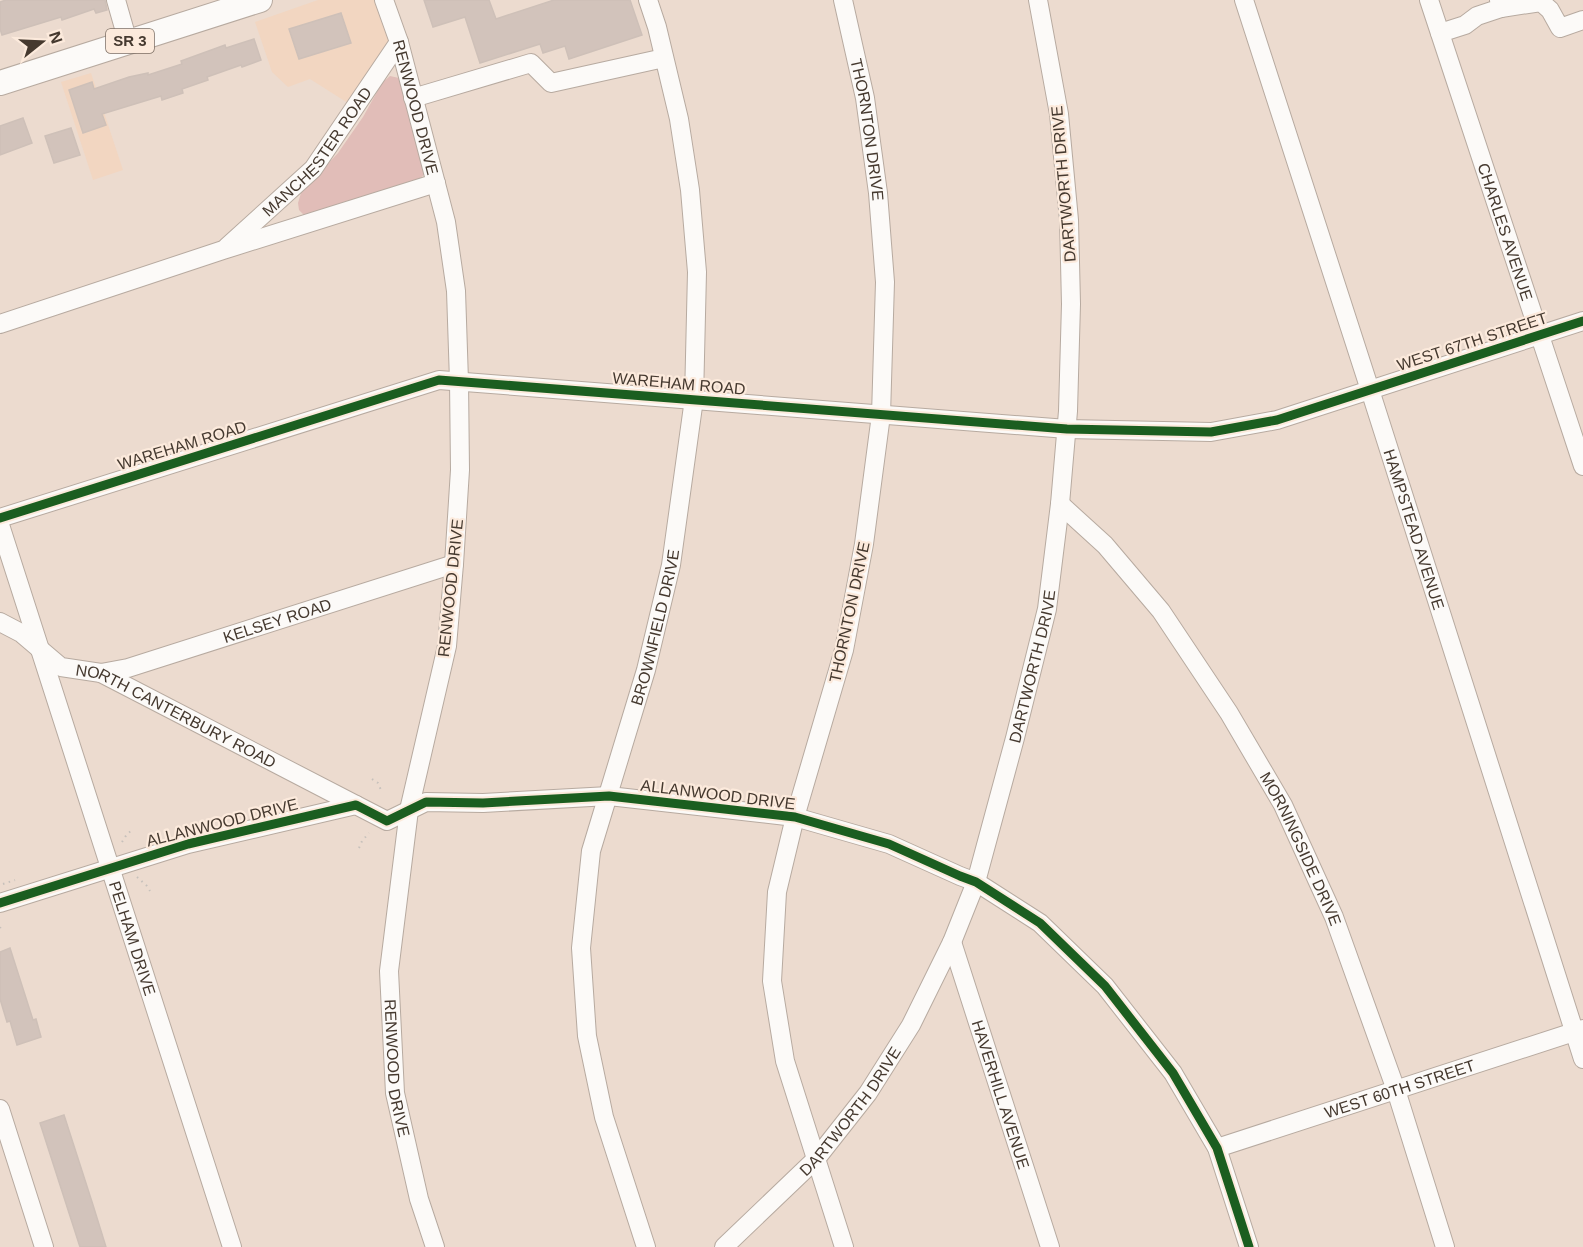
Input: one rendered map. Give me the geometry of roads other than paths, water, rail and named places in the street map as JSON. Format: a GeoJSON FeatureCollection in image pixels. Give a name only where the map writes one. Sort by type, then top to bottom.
{"type":"FeatureCollection","features":[{"type":"Feature","properties":{"kind":"main road","name":"SR 3"},"geometry":{"type":"LineString","coordinates":[[0,83],[260,0]]}},
{"type":"Feature","properties":{"kind":"street"},"geometry":{"type":"LineString","coordinates":[[116,0],[128,42]]}},
{"type":"Feature","properties":{"kind":"street","name":"RENWOOD DRIVE"},"geometry":{"type":"LineString","coordinates":[[384,0],[399,42],[446,222],[456,291],[460,470],[447,646],[409,810],[389,971],[395,1093],[419,1199],[435,1247]]}},
{"type":"Feature","properties":{"kind":"street","name":"BROWNFIELD DRIVE"},"geometry":{"type":"LineString","coordinates":[[646,1247],[604,1117],[587,1036],[581,948],[591,851],[646,670],[671,565],[694,399],[697,272],[692,213],[679,119],[657,27],[648,0]]}},
{"type":"Feature","properties":{"kind":"street","name":"THORNTON DRIVE"},"geometry":{"type":"LineString","coordinates":[[843,0],[865,98],[878,193],[885,282],[881,415],[864,544],[844,650],[795,817],[777,892],[772,981],[785,1060],[844,1247]]}},
{"type":"Feature","properties":{"kind":"street","name":"DARTWORTH DRIVE"},"geometry":{"type":"LineString","coordinates":[[724,1247],[816,1159],[868,1093],[910,1025],[952,942],[976,882],[1015,738],[1047,609],[1067,429],[1071,304],[1069,220],[1059,114],[1038,0]]}},
{"type":"Feature","properties":{"kind":"street","name":"HAMPSTEAD AVENUE"},"geometry":{"type":"LineString","coordinates":[[1244,0],[1579,1031],[1583,1059]]}},
{"type":"Feature","properties":{"kind":"street","name":"CHARLES AVENUE"},"geometry":{"type":"LineString","coordinates":[[1429,0],[1583,466]]}},
{"type":"Feature","properties":{"kind":"street"},"geometry":{"type":"LineString","coordinates":[[1440,33],[1465,25],[1476,16],[1500,4],[1540,2],[1550,10],[1560,28],[1583,20]]}},
{"type":"Feature","properties":{"kind":"street","name":"MANCHESTER ROAD"},"geometry":{"type":"LineString","coordinates":[[223,250],[313,169],[399,42]]}},
{"type":"Feature","properties":{"kind":"street"},"geometry":{"type":"LineString","coordinates":[[414,98],[531,63],[552,83],[664,58]]}},
{"type":"Feature","properties":{"kind":"street","name":"MANCHESTER ROAD"},"geometry":{"type":"LineString","coordinates":[[0,324],[436,183]]}},
{"type":"Feature","properties":{"kind":"street","name":"WEST 67TH STREET"},"geometry":{"type":"LineString","coordinates":[[1370,390],[1583,321]]}},
{"type":"Feature","properties":{"kind":"street","name":"WAREHAM ROAD"},"geometry":{"type":"LineString","coordinates":[[0,518],[439,380],[1067,429],[1211,432],[1277,420],[1370,390]]}},
{"type":"Feature","properties":{"kind":"street","name":"MORNINGSIDE DRIVE"},"geometry":{"type":"LineString","coordinates":[[1060,504],[1105,545],[1161,611],[1229,713],[1283,805],[1334,916],[1396,1090],[1445,1247]]}},
{"type":"Feature","properties":{"kind":"street","name":"PELHAM DRIVE"},"geometry":{"type":"LineString","coordinates":[[0,525],[232,1247]]}},
{"type":"Feature","properties":{"kind":"street","name":"KELSEY ROAD"},"geometry":{"type":"LineString","coordinates":[[100,673],[128,668],[454,564]]}},
{"type":"Feature","properties":{"kind":"street","name":"NORTH CANTERBURY ROAD"},"geometry":{"type":"LineString","coordinates":[[0,622],[21,633],[61,667],[100,673],[356,805]]}},
{"type":"Feature","properties":{"kind":"street","name":"ALLANWOOD DRIVE"},"geometry":{"type":"LineString","coordinates":[[0,903],[188,844],[356,805],[387,821],[426,802],[483,804],[609,796],[795,817],[889,844],[976,882],[1040,923],[1105,986],[1173,1073],[1217,1148],[1249,1247]]}},
{"type":"Feature","properties":{"kind":"street","name":"HAVERHILL AVENUE"},"geometry":{"type":"LineString","coordinates":[[952,942],[1050,1247]]}},
{"type":"Feature","properties":{"kind":"street","name":"WEST 60TH STREET"},"geometry":{"type":"LineString","coordinates":[[1217,1148],[1579,1031]]}},
{"type":"Feature","properties":{"kind":"street"},"geometry":{"type":"LineString","coordinates":[[0,1109],[44,1247]]}}]}
